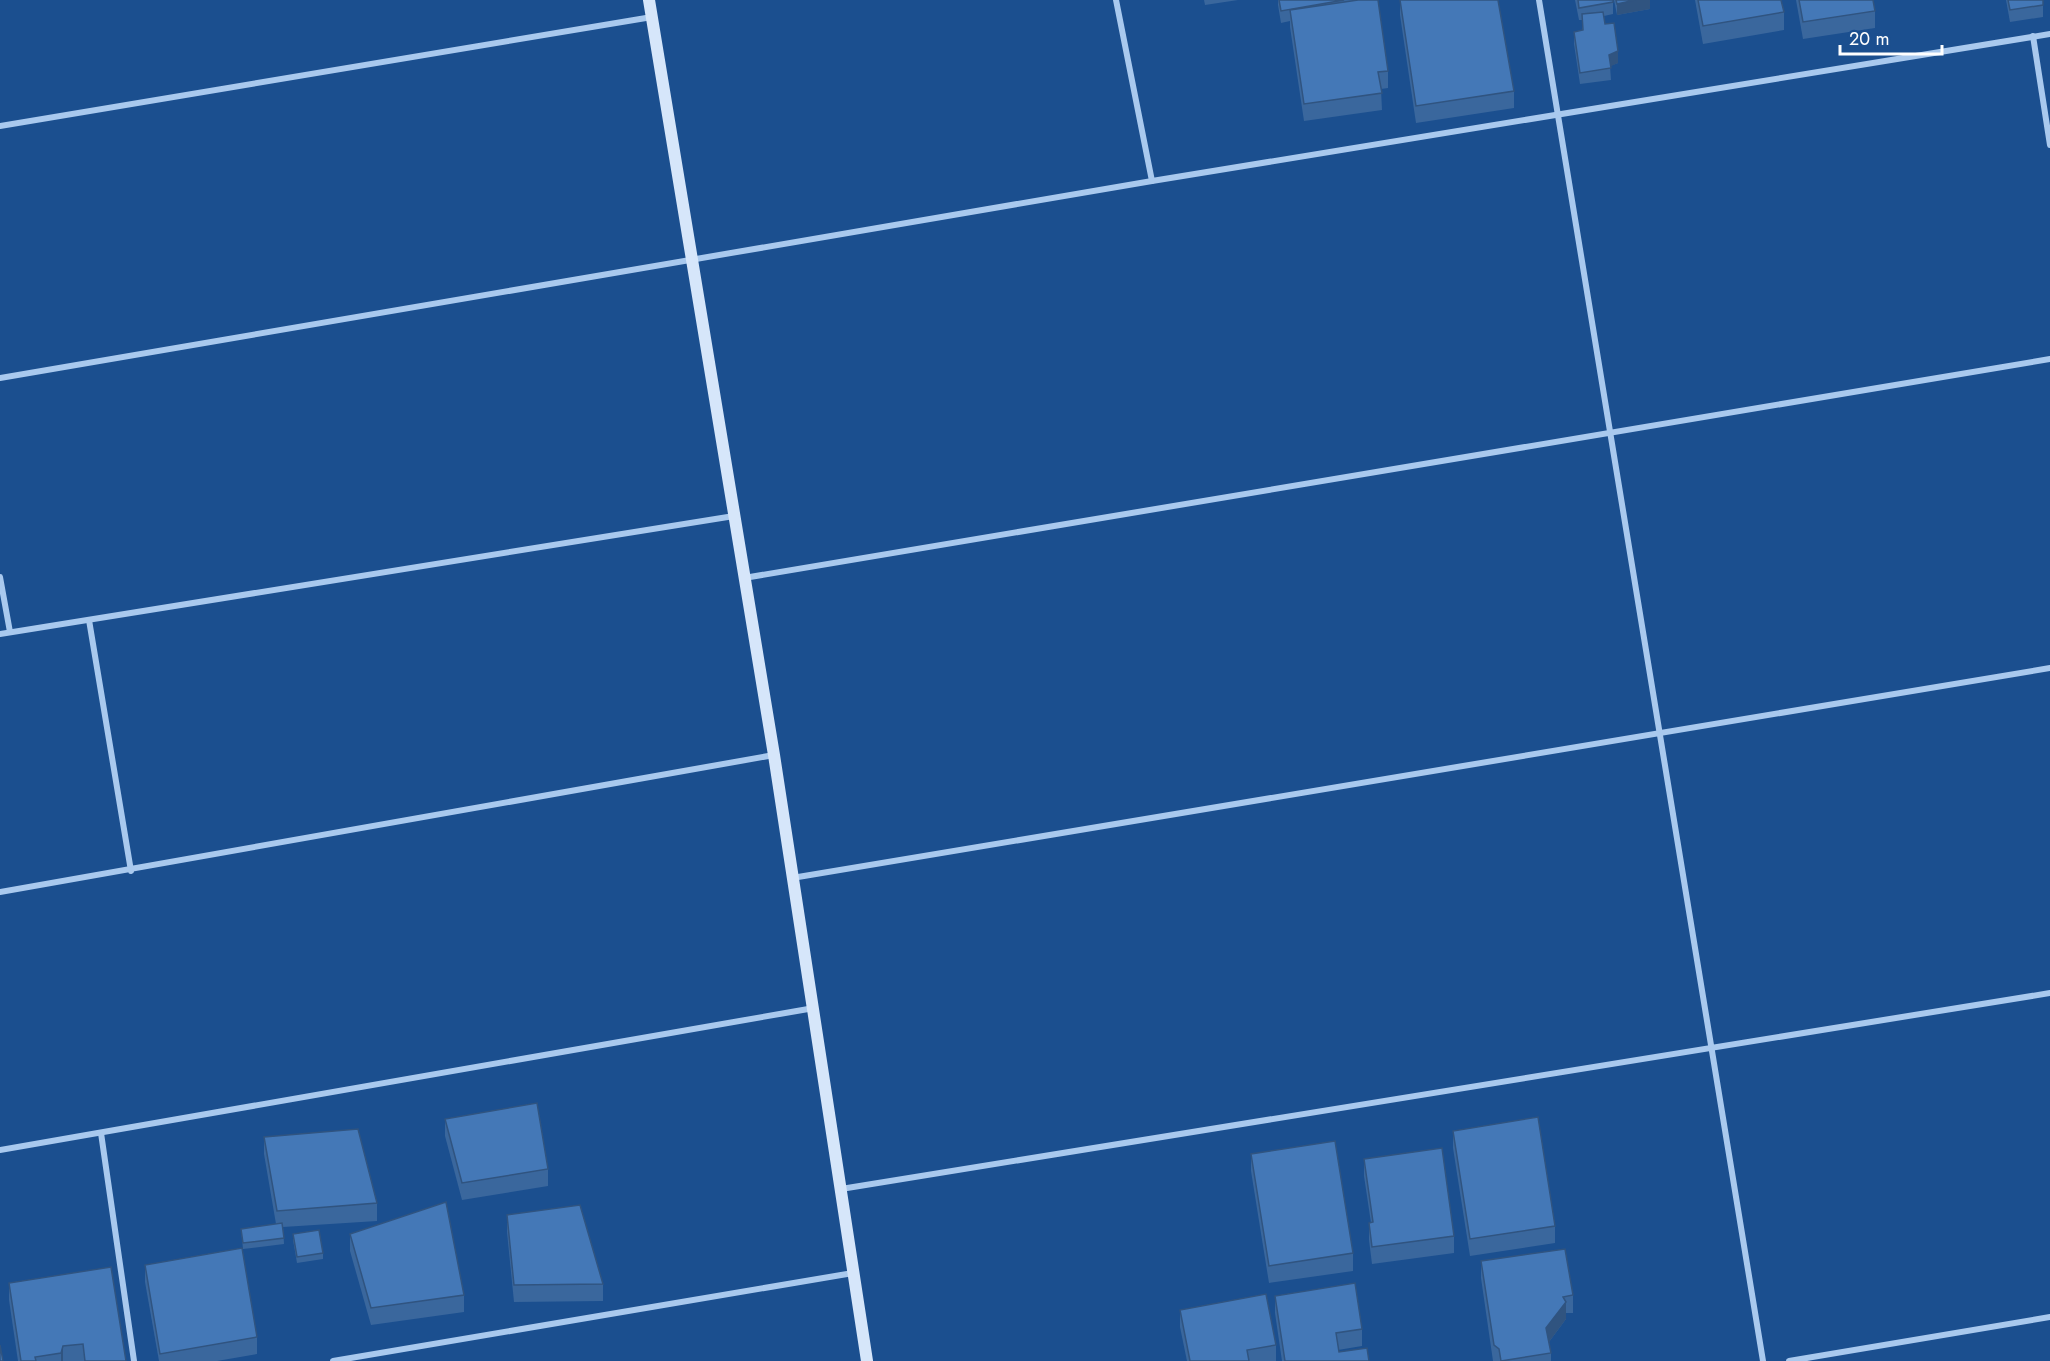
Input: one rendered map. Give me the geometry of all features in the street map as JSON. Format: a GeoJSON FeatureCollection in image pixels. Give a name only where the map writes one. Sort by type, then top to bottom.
{"type":"FeatureCollection","features":[{"type":"Feature","properties":{"kind":"street"},"geometry":{"type":"LineString","coordinates":[[649,0],[774,755],[867,1361]]}},
{"type":"Feature","properties":{"kind":"street"},"geometry":{"type":"LineString","coordinates":[[1116,0],[1152,181]]}},
{"type":"Feature","properties":{"kind":"street"},"geometry":{"type":"LineString","coordinates":[[1539,0],[1763,1361]]}},
{"type":"Feature","properties":{"kind":"street"},"geometry":{"type":"LineString","coordinates":[[0,126],[652,17]]}},
{"type":"Feature","properties":{"kind":"street"},"geometry":{"type":"LineString","coordinates":[[0,378],[1152,181],[2050,34]]}},
{"type":"Feature","properties":{"kind":"street"},"geometry":{"type":"LineString","coordinates":[[2033,36],[2050,145]]}},
{"type":"Feature","properties":{"kind":"street"},"geometry":{"type":"LineString","coordinates":[[744,579],[2050,358]]}},
{"type":"Feature","properties":{"kind":"street"},"geometry":{"type":"LineString","coordinates":[[0,634],[734,516]]}},
{"type":"Feature","properties":{"kind":"street"},"geometry":{"type":"LineString","coordinates":[[0,577],[10,632]]}},
{"type":"Feature","properties":{"kind":"street"},"geometry":{"type":"LineString","coordinates":[[89,620],[131,871]]}},
{"type":"Feature","properties":{"kind":"street"},"geometry":{"type":"LineString","coordinates":[[792,878],[2050,668]]}},
{"type":"Feature","properties":{"kind":"street"},"geometry":{"type":"LineString","coordinates":[[0,892],[131,871],[774,755]]}},
{"type":"Feature","properties":{"kind":"street"},"geometry":{"type":"LineString","coordinates":[[840,1189],[2050,993]]}},
{"type":"Feature","properties":{"kind":"street"},"geometry":{"type":"LineString","coordinates":[[0,1150],[814,1008]]}},
{"type":"Feature","properties":{"kind":"street"},"geometry":{"type":"LineString","coordinates":[[101,1132],[134,1361]]}},
{"type":"Feature","properties":{"kind":"street"},"geometry":{"type":"LineString","coordinates":[[333,1361],[853,1273]]}},
{"type":"Feature","properties":{"kind":"street"},"geometry":{"type":"LineString","coordinates":[[1789,1361],[2050,1317]]}},
{"type":"Feature","properties":{"kind":"building"},"geometry":{"type":"Polygon","coordinates":[[[1279,0],[1344,0],[1281,11],[1279,0]]]}},
{"type":"Feature","properties":{"kind":"building"},"geometry":{"type":"Polygon","coordinates":[[[1358,0],[1378,0],[1388,71],[1378,72],[1382,93],[1304,104],[1290,10],[1358,0]]]}},
{"type":"Feature","properties":{"kind":"building"},"geometry":{"type":"Polygon","coordinates":[[[1400,0],[1498,0],[1514,91],[1416,106],[1400,0]]]}},
{"type":"Feature","properties":{"kind":"building"},"geometry":{"type":"Polygon","coordinates":[[[1578,0],[1613,0],[1613,2],[1579,8],[1578,0]]]}},
{"type":"Feature","properties":{"kind":"building"},"geometry":{"type":"Polygon","coordinates":[[[1616,0],[1635,0],[1617,4],[1616,0]]]}},
{"type":"Feature","properties":{"kind":"building"},"geometry":{"type":"Polygon","coordinates":[[[1698,0],[1781,0],[1784,12],[1703,26],[1698,0]]]}},
{"type":"Feature","properties":{"kind":"building"},"geometry":{"type":"Polygon","coordinates":[[[1799,0],[1873,0],[1875,11],[1803,22],[1799,0]]]}},
{"type":"Feature","properties":{"kind":"building"},"geometry":{"type":"Polygon","coordinates":[[[2008,0],[2043,0],[2043,5],[2010,10],[2008,0]]]}},
{"type":"Feature","properties":{"kind":"building"},"geometry":{"type":"Polygon","coordinates":[[[1603,12],[1605,24],[1614,23],[1618,51],[1609,55],[1611,68],[1580,73],[1574,32],[1583,30],[1582,14],[1603,12]]]}},
{"type":"Feature","properties":{"kind":"building"},"geometry":{"type":"Polygon","coordinates":[[[537,1103],[548,1169],[462,1183],[445,1119],[537,1103]]]}},
{"type":"Feature","properties":{"kind":"building"},"geometry":{"type":"Polygon","coordinates":[[[1538,1117],[1555,1226],[1470,1239],[1453,1131],[1538,1117]]]}},
{"type":"Feature","properties":{"kind":"building"},"geometry":{"type":"Polygon","coordinates":[[[358,1129],[377,1203],[277,1211],[264,1137],[358,1129]]]}},
{"type":"Feature","properties":{"kind":"building"},"geometry":{"type":"Polygon","coordinates":[[[1335,1141],[1353,1253],[1269,1266],[1251,1154],[1335,1141]]]}},
{"type":"Feature","properties":{"kind":"building"},"geometry":{"type":"Polygon","coordinates":[[[1442,1148],[1454,1236],[1372,1247],[1369,1223],[1373,1222],[1364,1159],[1442,1148]]]}},
{"type":"Feature","properties":{"kind":"building"},"geometry":{"type":"Polygon","coordinates":[[[446,1202],[464,1295],[371,1308],[350,1234],[446,1202]]]}},
{"type":"Feature","properties":{"kind":"building"},"geometry":{"type":"Polygon","coordinates":[[[580,1205],[603,1284],[514,1285],[507,1215],[580,1205]]]}},
{"type":"Feature","properties":{"kind":"building"},"geometry":{"type":"Polygon","coordinates":[[[282,1223],[284,1238],[243,1243],[241,1229],[282,1223]]]}},
{"type":"Feature","properties":{"kind":"building"},"geometry":{"type":"Polygon","coordinates":[[[319,1230],[323,1253],[297,1257],[293,1234],[319,1230]]]}},
{"type":"Feature","properties":{"kind":"building"},"geometry":{"type":"Polygon","coordinates":[[[242,1248],[257,1337],[160,1354],[145,1265],[242,1248]]]}},
{"type":"Feature","properties":{"kind":"building"},"geometry":{"type":"Polygon","coordinates":[[[1565,1249],[1573,1295],[1563,1297],[1566,1302],[1546,1328],[1551,1353],[1501,1361],[1499,1349],[1494,1345],[1481,1261],[1565,1249]]]}},
{"type":"Feature","properties":{"kind":"building"},"geometry":{"type":"Polygon","coordinates":[[[111,1267],[126,1361],[85,1361],[83,1344],[63,1346],[61,1353],[35,1357],[36,1361],[21,1361],[9,1283],[111,1267]]]}},
{"type":"Feature","properties":{"kind":"building"},"geometry":{"type":"Polygon","coordinates":[[[1355,1283],[1362,1329],[1336,1333],[1339,1352],[1367,1348],[1369,1361],[1285,1361],[1275,1296],[1355,1283]]]}},
{"type":"Feature","properties":{"kind":"building"},"geometry":{"type":"Polygon","coordinates":[[[1266,1294],[1276,1345],[1247,1350],[1249,1361],[1190,1361],[1180,1310],[1266,1294]]]}},
{"type":"Feature","properties":{"kind":"building"},"geometry":{"type":"Polygon","coordinates":[[[0,1345],[3,1361],[0,1361],[0,1345]]]}}]}
